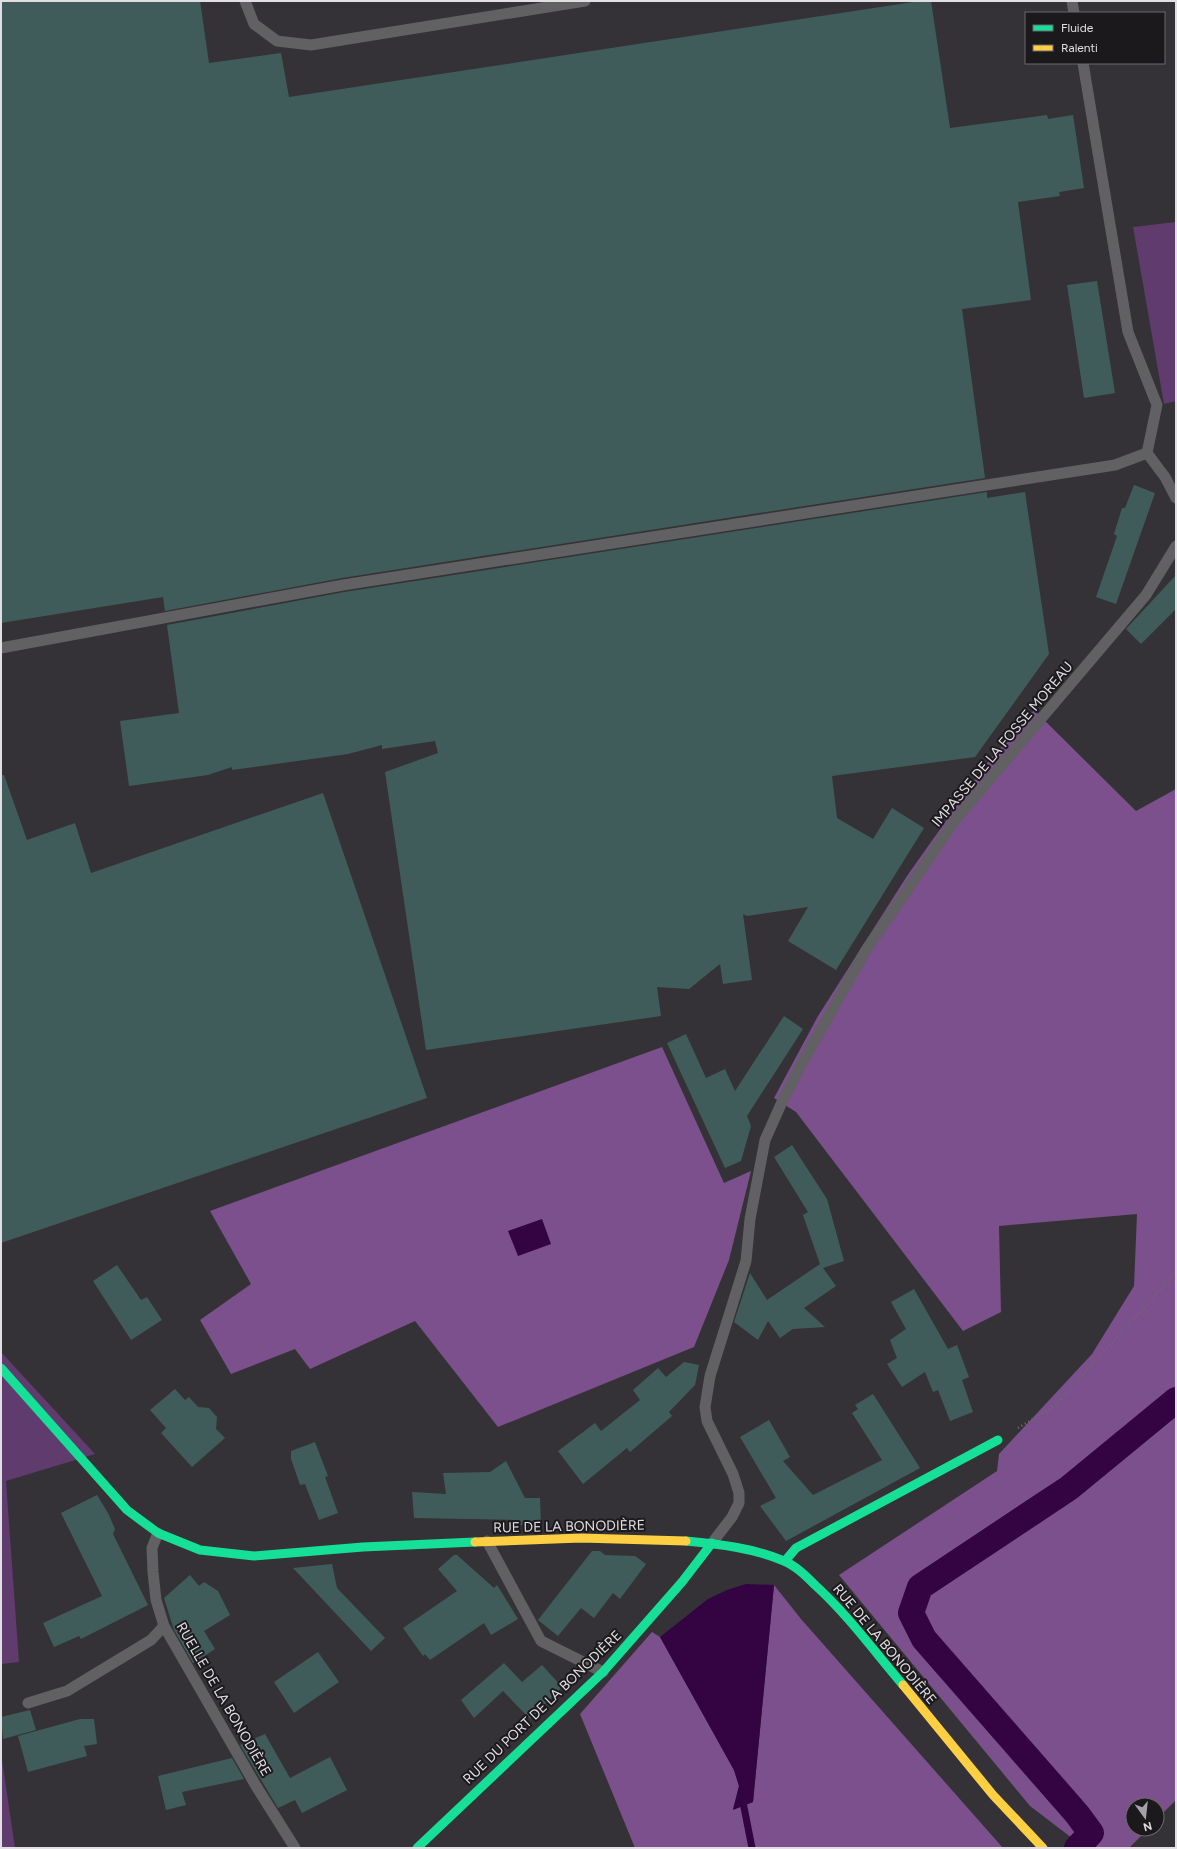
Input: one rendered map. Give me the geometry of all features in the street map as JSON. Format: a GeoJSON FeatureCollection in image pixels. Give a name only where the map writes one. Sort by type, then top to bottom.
{"type":"FeatureCollection","features":[{"type":"Feature","properties":{"kind":"street","name":"RUE DE LA BONODIÈRE"},"geometry":{"type":"LineString","coordinates":[[1,1368],[127,1510],[158,1533],[200,1550],[254,1556],[364,1547],[581,1538],[712,1542],[756,1552],[785,1561],[804,1574],[833,1601],[993,1795],[1041,1847]]}},
{"type":"Feature","properties":{"kind":"street"},"geometry":{"type":"LineString","coordinates":[[785,1561],[796,1548],[998,1440]]}},
{"type":"Feature","properties":{"kind":"street","name":"RUE DU PORT DE LA BONODIÈRE"},"geometry":{"type":"LineString","coordinates":[[417,1848],[603,1672],[682,1582],[712,1542]]}},
{"type":"Feature","properties":{"kind":"lane"},"geometry":{"type":"LineString","coordinates":[[245,1],[254,24],[277,41],[311,45],[585,1]]}},
{"type":"Feature","properties":{"kind":"lane"},"geometry":{"type":"LineString","coordinates":[[1071,1],[1074,12]]}},
{"type":"Feature","properties":{"kind":"lane"},"geometry":{"type":"LineString","coordinates":[[1083,64],[1128,332],[1157,404],[1147,453],[1165,477],[1176,498]]}},
{"type":"Feature","properties":{"kind":"lane"},"geometry":{"type":"LineString","coordinates":[[1,648],[343,585],[1115,465],[1147,453]]}},
{"type":"Feature","properties":{"kind":"lane","name":"IMPASSE DE LA FOSSE MOREAU"},"geometry":{"type":"LineString","coordinates":[[712,1542],[732,1517],[739,1503],[739,1493],[733,1474],[707,1421],[705,1406],[706,1399],[710,1376],[746,1261],[750,1219],[765,1140],[782,1102],[801,1065],[866,950],[956,819],[1146,595],[1176,546]]}},
{"type":"Feature","properties":{"kind":"lane","name":"RUELLE DE LA BONODIÈRE"},"geometry":{"type":"LineString","coordinates":[[158,1533],[152,1548],[153,1572],[156,1600],[164,1626],[256,1786],[295,1848]]}},
{"type":"Feature","properties":{"kind":"lane"},"geometry":{"type":"LineString","coordinates":[[487,1541],[541,1641],[603,1672]]}},
{"type":"Feature","properties":{"kind":"lane"},"geometry":{"type":"LineString","coordinates":[[28,1703],[67,1691],[150,1640],[164,1626]]}},
{"type":"Feature","properties":{"kind":"path"},"geometry":{"type":"LineString","coordinates":[[998,1440],[1055,1406],[1176,1272]]}},
{"type":"Feature","properties":{"kind":"shaded area"},"geometry":{"type":"Polygon","coordinates":[[[1176,222],[1176,401],[1164,404],[1133,227],[1176,222]]]}},
{"type":"Feature","properties":{"kind":"shaded area"},"geometry":{"type":"Polygon","coordinates":[[[1034,710],[1136,811],[1176,789],[1176,1800],[1165,1811],[1165,1797],[1125,1797],[1125,1837],[1140,1837],[1129,1848],[1085,1848],[1030,1806],[839,1575],[997,1471],[999,1454],[1092,1354],[1134,1286],[1137,1214],[999,1226],[1001,1312],[963,1331],[796,1112],[774,1098],[818,1016],[907,876],[987,763],[1034,710]]]}},
{"type":"Feature","properties":{"kind":"shaded area"},"geometry":{"type":"Polygon","coordinates":[[[662,1047],[724,1183],[751,1171],[729,1260],[694,1347],[498,1427],[415,1321],[310,1369],[295,1349],[231,1374],[200,1320],[251,1284],[210,1211],[662,1047]]]}},
{"type":"Feature","properties":{"kind":"shaded area"},"geometry":{"type":"Polygon","coordinates":[[[542,1219],[551,1244],[518,1256],[508,1231],[542,1219]]]}},
{"type":"Feature","properties":{"kind":"shaded area"},"geometry":{"type":"Polygon","coordinates":[[[1,1352],[95,1454],[6,1481],[19,1662],[1,1664],[1,1352]]]}},
{"type":"Feature","properties":{"kind":"shaded area"},"geometry":{"type":"Polygon","coordinates":[[[746,1584],[774,1585],[753,1802],[733,1810],[739,1786],[734,1770],[660,1637],[708,1599],[727,1590],[746,1584]]]}},
{"type":"Feature","properties":{"kind":"shaded area"},"geometry":{"type":"Polygon","coordinates":[[[774,1585],[801,1619],[1003,1848],[635,1848],[580,1714],[652,1632],[660,1637],[734,1770],[739,1786],[733,1809],[753,1802],[774,1585]]]}},
{"type":"Feature","properties":{"kind":"shaded area"},"geometry":{"type":"Polygon","coordinates":[[[1,1753],[15,1848],[1,1848],[1,1753]]]}},
{"type":"Feature","properties":{"kind":"building"},"geometry":{"type":"Polygon","coordinates":[[[1,1],[200,1],[209,63],[281,53],[289,97],[920,1],[931,1],[950,128],[1047,115],[1048,119],[1073,115],[1084,188],[1059,192],[1060,196],[1018,202],[1031,300],[962,309],[985,478],[342,578],[165,611],[163,597],[1,623],[1,1]]]}},
{"type":"Feature","properties":{"kind":"building"},"geometry":{"type":"Polygon","coordinates":[[[1097,281],[1115,393],[1084,398],[1067,285],[1097,281]]]}},
{"type":"Feature","properties":{"kind":"building"},"geometry":{"type":"Polygon","coordinates":[[[1134,485],[1155,493],[1116,604],[1096,597],[1117,536],[1114,534],[1122,508],[1125,508],[1134,485]]]}},
{"type":"Feature","properties":{"kind":"building"},"geometry":{"type":"Polygon","coordinates":[[[987,492],[987,498],[1025,492],[1049,654],[975,757],[832,776],[837,818],[873,839],[892,808],[924,828],[836,970],[788,941],[808,907],[747,916],[743,914],[752,980],[723,984],[720,964],[689,989],[657,987],[661,1016],[426,1050],[385,772],[438,753],[435,741],[382,749],[382,745],[348,754],[232,770],[232,767],[208,775],[129,786],[120,721],[179,713],[167,625],[344,592],[987,492]]]}},
{"type":"Feature","properties":{"kind":"building"},"geometry":{"type":"Polygon","coordinates":[[[1176,575],[1176,609],[1141,644],[1126,629],[1176,575]]]}},
{"type":"Feature","properties":{"kind":"building"},"geometry":{"type":"Polygon","coordinates":[[[1,775],[4,775],[27,840],[75,823],[91,873],[323,793],[427,1098],[1,1243],[1,775]]]}},
{"type":"Feature","properties":{"kind":"building"},"geometry":{"type":"Polygon","coordinates":[[[784,1016],[803,1029],[747,1116],[751,1126],[741,1161],[725,1168],[667,1043],[686,1034],[706,1078],[725,1069],[735,1091],[784,1016]]]}},
{"type":"Feature","properties":{"kind":"building"},"geometry":{"type":"Polygon","coordinates":[[[792,1145],[827,1199],[844,1261],[823,1268],[836,1286],[804,1308],[825,1327],[793,1329],[780,1338],[768,1321],[758,1340],[734,1322],[750,1273],[767,1300],[820,1264],[803,1215],[808,1212],[774,1157],[792,1145]]]}},
{"type":"Feature","properties":{"kind":"building"},"geometry":{"type":"Polygon","coordinates":[[[117,1265],[141,1300],[147,1297],[162,1320],[131,1340],[93,1281],[117,1265]]]}},
{"type":"Feature","properties":{"kind":"building"},"geometry":{"type":"Polygon","coordinates":[[[914,1289],[948,1349],[957,1345],[969,1377],[962,1380],[973,1412],[950,1421],[938,1390],[933,1392],[925,1372],[902,1387],[887,1364],[897,1358],[890,1340],[906,1329],[891,1302],[914,1289]]]}},
{"type":"Feature","properties":{"kind":"building"},"geometry":{"type":"Polygon","coordinates":[[[684,1362],[699,1365],[695,1385],[669,1412],[672,1416],[630,1452],[627,1448],[583,1484],[558,1451],[595,1423],[601,1431],[640,1400],[633,1390],[658,1368],[666,1377],[684,1362]]]}},
{"type":"Feature","properties":{"kind":"building"},"geometry":{"type":"Polygon","coordinates":[[[175,1389],[185,1400],[189,1397],[198,1407],[209,1408],[217,1417],[216,1429],[225,1438],[192,1467],[161,1433],[166,1428],[150,1410],[175,1389]]]}},
{"type":"Feature","properties":{"kind":"building"},"geometry":{"type":"Polygon","coordinates":[[[873,1394],[920,1468],[786,1541],[760,1506],[776,1498],[740,1437],[769,1420],[790,1457],[783,1461],[813,1495],[882,1460],[852,1413],[858,1409],[855,1405],[873,1394]]]}},
{"type":"Feature","properties":{"kind":"building"},"geometry":{"type":"Polygon","coordinates":[[[315,1442],[328,1476],[325,1477],[338,1513],[319,1520],[305,1484],[300,1485],[291,1459],[291,1451],[315,1442]]]}},
{"type":"Feature","properties":{"kind":"building"},"geometry":{"type":"Polygon","coordinates":[[[506,1461],[525,1498],[540,1498],[541,1524],[517,1525],[517,1520],[414,1518],[412,1492],[446,1494],[443,1473],[490,1472],[506,1461]]]}},
{"type":"Feature","properties":{"kind":"building"},"geometry":{"type":"Polygon","coordinates":[[[97,1495],[108,1513],[115,1529],[113,1534],[148,1605],[81,1639],[79,1636],[54,1647],[43,1623],[102,1596],[61,1513],[97,1495]]]}},
{"type":"Feature","properties":{"kind":"building"},"geometry":{"type":"Polygon","coordinates":[[[592,1551],[600,1551],[605,1555],[635,1556],[646,1564],[620,1599],[613,1593],[594,1618],[581,1608],[558,1636],[538,1620],[592,1551]]]}},
{"type":"Feature","properties":{"kind":"building"},"geometry":{"type":"Polygon","coordinates":[[[454,1555],[457,1555],[494,1588],[497,1585],[518,1619],[491,1635],[484,1623],[430,1660],[425,1654],[423,1656],[403,1628],[457,1591],[438,1569],[454,1555]]]}},
{"type":"Feature","properties":{"kind":"building"},"geometry":{"type":"Polygon","coordinates":[[[332,1564],[337,1588],[385,1638],[371,1651],[293,1568],[332,1564]]]}},
{"type":"Feature","properties":{"kind":"building"},"geometry":{"type":"Polygon","coordinates":[[[190,1575],[199,1586],[204,1582],[218,1591],[230,1615],[204,1631],[215,1649],[193,1663],[174,1630],[164,1598],[190,1575]]]}},
{"type":"Feature","properties":{"kind":"building"},"geometry":{"type":"Polygon","coordinates":[[[318,1652],[339,1682],[294,1713],[274,1682],[318,1652]]]}},
{"type":"Feature","properties":{"kind":"building"},"geometry":{"type":"Polygon","coordinates":[[[504,1663],[522,1682],[542,1665],[562,1687],[530,1719],[503,1691],[474,1718],[461,1700],[504,1663]]]}},
{"type":"Feature","properties":{"kind":"building"},"geometry":{"type":"Polygon","coordinates":[[[30,1710],[36,1730],[3,1739],[1,1717],[30,1710]]]}},
{"type":"Feature","properties":{"kind":"building"},"geometry":{"type":"Polygon","coordinates":[[[80,1719],[94,1719],[97,1744],[84,1746],[87,1756],[28,1772],[18,1736],[80,1719]]]}},
{"type":"Feature","properties":{"kind":"building"},"geometry":{"type":"Polygon","coordinates":[[[265,1734],[290,1778],[330,1757],[347,1790],[302,1813],[295,1800],[278,1808],[240,1745],[265,1734]]]}},
{"type":"Feature","properties":{"kind":"building"},"geometry":{"type":"Polygon","coordinates":[[[232,1758],[244,1779],[182,1792],[186,1805],[166,1810],[158,1776],[232,1758]]]}},
{"type":"Feature","properties":{"kind":"waterway"},"geometry":{"type":"LineString","coordinates":[[1077,1848],[1091,1833],[1077,1814],[924,1639],[911,1613],[920,1587],[1069,1488],[1176,1400]]}},
{"type":"Feature","properties":{"kind":"waterway"},"geometry":{"type":"LineString","coordinates":[[742,1797],[752,1848]]}},
{"type":"Feature","properties":{"kind":"traffic: fast"},"geometry":{"type":"LineString","coordinates":[[1,1368],[127,1510],[158,1533],[200,1550],[254,1556],[363,1547],[475,1542]]}},
{"type":"Feature","properties":{"kind":"traffic: fast"},"geometry":{"type":"LineString","coordinates":[[785,1561],[796,1548],[998,1440]]}},
{"type":"Feature","properties":{"kind":"traffic: fast"},"geometry":{"type":"LineString","coordinates":[[686,1541],[723,1545],[761,1553],[784,1561],[793,1566],[808,1578],[839,1608],[903,1685]]}},
{"type":"Feature","properties":{"kind":"traffic: fast"},"geometry":{"type":"LineString","coordinates":[[417,1848],[603,1672],[682,1582],[712,1543]]}},
{"type":"Feature","properties":{"kind":"traffic: slow"},"geometry":{"type":"LineString","coordinates":[[475,1542],[581,1538],[686,1541]]}},
{"type":"Feature","properties":{"kind":"traffic: slow"},"geometry":{"type":"LineString","coordinates":[[903,1685],[993,1795],[1043,1848]]}}]}
